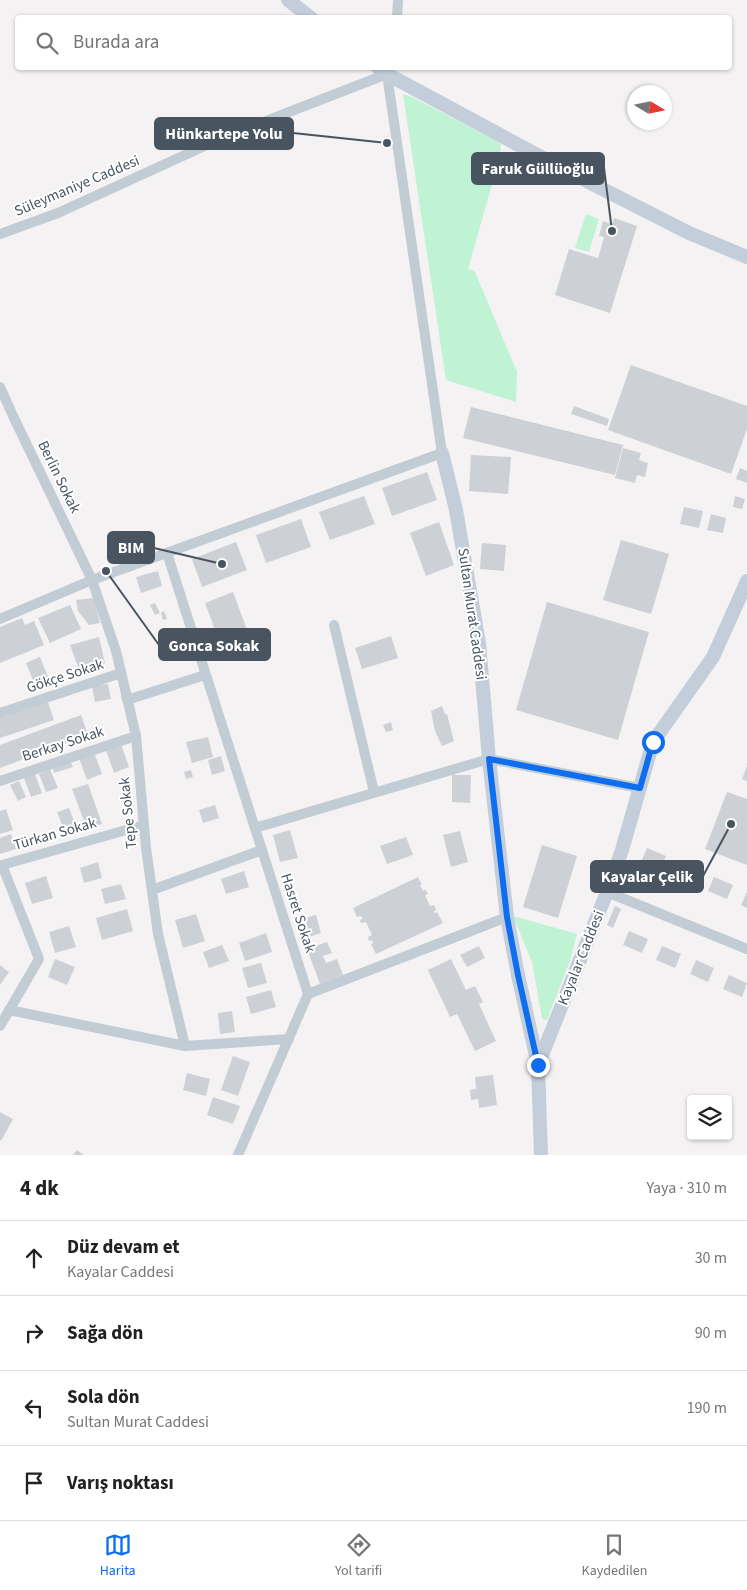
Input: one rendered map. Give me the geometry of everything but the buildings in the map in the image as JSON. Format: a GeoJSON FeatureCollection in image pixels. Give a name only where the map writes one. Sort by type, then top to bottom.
{"type":"FeatureCollection","features":[{"type":"Feature","properties":{"kind":"street"},"geometry":{"type":"LineString","coordinates":[[288,0],[307,15]]}},
{"type":"Feature","properties":{"kind":"street"},"geometry":{"type":"LineString","coordinates":[[397,15],[398,0]]}},
{"type":"Feature","properties":{"kind":"street"},"geometry":{"type":"LineString","coordinates":[[384,70],[566,171],[689,233],[747,257]]}},
{"type":"Feature","properties":{"kind":"street","name":"Süleymaniye Caddesi"},"geometry":{"type":"LineString","coordinates":[[0,234],[58,213],[222,138],[384,70]]}},
{"type":"Feature","properties":{"kind":"street","name":"Sultan Murat Caddesi"},"geometry":{"type":"LineString","coordinates":[[384,70],[442,453],[456,510],[478,643],[507,917],[538,1065],[541,1155]]}},
{"type":"Feature","properties":{"kind":"street"},"geometry":{"type":"LineString","coordinates":[[689,233],[747,252]]}},
{"type":"Feature","properties":{"kind":"street","name":"Berlin Sokak"},"geometry":{"type":"LineString","coordinates":[[0,387],[92,580]]}},
{"type":"Feature","properties":{"kind":"street"},"geometry":{"type":"LineString","coordinates":[[0,619],[92,580],[442,453]]}},
{"type":"Feature","properties":{"kind":"street","name":"Hasret Sokak"},"geometry":{"type":"LineString","coordinates":[[167,553],[308,994]]}},
{"type":"Feature","properties":{"kind":"street","name":"Tepe Sokak"},"geometry":{"type":"LineString","coordinates":[[92,580],[116,651],[136,736],[144,825],[158,934],[185,1046]]}},
{"type":"Feature","properties":{"kind":"street","name":"Kayalar Caddesi"},"geometry":{"type":"LineString","coordinates":[[538,1065],[622,850],[653,742],[713,657],[747,581]]}},
{"type":"Feature","properties":{"kind":"street"},"geometry":{"type":"LineString","coordinates":[[334,625],[374,792]]}},
{"type":"Feature","properties":{"kind":"street","name":"Gökçe Sokak"},"geometry":{"type":"LineString","coordinates":[[0,713],[120,673],[127,700],[205,675]]}},
{"type":"Feature","properties":{"kind":"street","name":"Berkay Sokak"},"geometry":{"type":"LineString","coordinates":[[0,781],[136,736]]}},
{"type":"Feature","properties":{"kind":"street"},"geometry":{"type":"LineString","coordinates":[[254,828],[489,759],[640,788]]}},
{"type":"Feature","properties":{"kind":"street","name":"Türkan Sokak"},"geometry":{"type":"LineString","coordinates":[[0,1026],[5,1012],[39,959],[2,865],[144,825]]}},
{"type":"Feature","properties":{"kind":"street"},"geometry":{"type":"LineString","coordinates":[[152,890],[262,850]]}},
{"type":"Feature","properties":{"kind":"street"},"geometry":{"type":"LineString","coordinates":[[607,892],[747,949]]}},
{"type":"Feature","properties":{"kind":"street"},"geometry":{"type":"LineString","coordinates":[[238,1155],[308,994],[507,917]]}},
{"type":"Feature","properties":{"kind":"street"},"geometry":{"type":"LineString","coordinates":[[5,1012],[185,1046],[288,1039]]}},
{"type":"Feature","properties":{"kind":"green space"},"geometry":{"type":"Polygon","coordinates":[[[403,94],[501,143],[500,156],[468,269],[475,272],[517,372],[516,402],[446,380],[403,94]]]}},
{"type":"Feature","properties":{"kind":"green space"},"geometry":{"type":"Polygon","coordinates":[[[586,214],[599,219],[589,252],[575,248],[586,214]]]}},
{"type":"Feature","properties":{"kind":"green space"},"geometry":{"type":"Polygon","coordinates":[[[513,916],[577,934],[571,958],[547,1020],[542,1018],[532,962],[513,916]]]}},
{"type":"Feature","properties":{"kind":"place","name":"Hünkartepe Yolu"},"geometry":{"type":"Point","coordinates":[387,143]}},
{"type":"Feature","properties":{"kind":"place","name":"Faruk Güllüoğlu"},"geometry":{"type":"Point","coordinates":[612,231]}},
{"type":"Feature","properties":{"kind":"place","name":"BIM"},"geometry":{"type":"Point","coordinates":[222,564]}},
{"type":"Feature","properties":{"kind":"place","name":"Gonca Sokak"},"geometry":{"type":"Point","coordinates":[106,571]}},
{"type":"Feature","properties":{"kind":"place","name":"Kayalar Çelik"},"geometry":{"type":"Point","coordinates":[731,824]}},
{"type":"Feature","properties":{"kind":"route"},"geometry":{"type":"LineString","coordinates":[[538,1065],[507,917],[489,759],[640,788],[653,742]]}}]}
